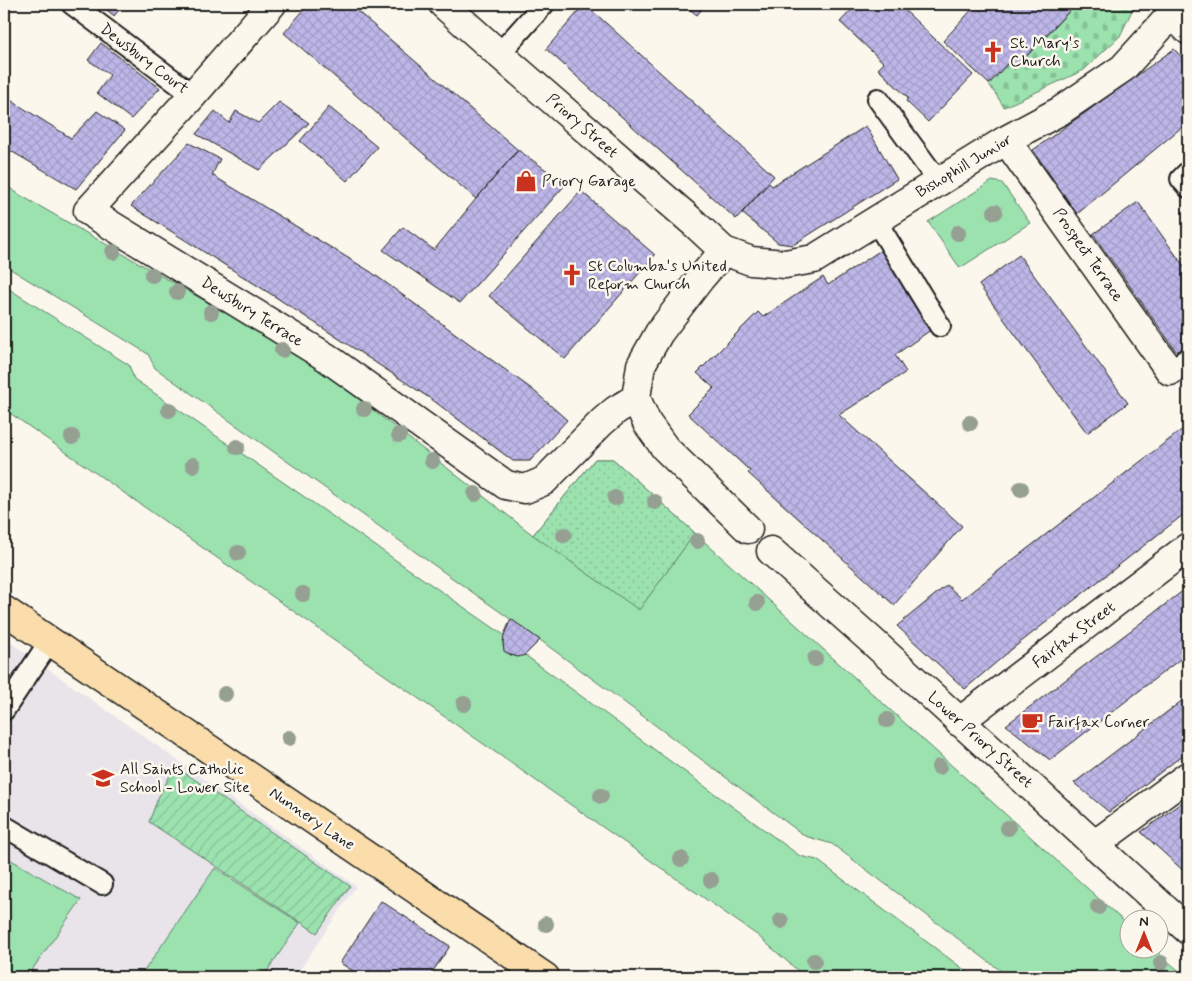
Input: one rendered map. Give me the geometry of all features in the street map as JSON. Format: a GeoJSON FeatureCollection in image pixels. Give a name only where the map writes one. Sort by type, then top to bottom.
{"type":"FeatureCollection","features":[{"type":"Feature","properties":{"kind":"main road","name":"Nunnery Lane"},"geometry":{"type":"LineString","coordinates":[[4,610],[545,977]]}},
{"type":"Feature","properties":{"kind":"street","name":"Dewsbury Terrace"},"geometry":{"type":"LineString","coordinates":[[272,4],[193,96],[88,211],[326,357],[506,484],[526,488],[544,481],[602,422],[616,410],[636,398]]}},
{"type":"Feature","properties":{"kind":"street","name":"Priory Street"},"geometry":{"type":"LineString","coordinates":[[443,4],[724,251]]}},
{"type":"Feature","properties":{"kind":"street","name":"Bishophill Junior"},"geometry":{"type":"LineString","coordinates":[[724,251],[751,261],[777,264],[814,259],[1006,140],[1060,111],[1122,68],[1177,16]]}},
{"type":"Feature","properties":{"kind":"street","name":"Prospect Terrace"},"geometry":{"type":"LineString","coordinates":[[1006,140],[1179,365]]}},
{"type":"Feature","properties":{"kind":"street"},"geometry":{"type":"LineString","coordinates":[[724,251],[659,333],[641,365],[636,398],[647,423],[665,448],[748,529]]}},
{"type":"Feature","properties":{"kind":"street","name":"Fairfax Street"},"geometry":{"type":"LineString","coordinates":[[959,722],[1188,547]]}},
{"type":"Feature","properties":{"kind":"street","name":"Lower Priory Street"},"geometry":{"type":"LineString","coordinates":[[770,551],[1188,930]]}},
{"type":"Feature","properties":{"kind":"street"},"geometry":{"type":"LineString","coordinates":[[1094,845],[1188,776]]}},
{"type":"Feature","properties":{"kind":"lane","name":"Dewsbury Court"},"geometry":{"type":"LineString","coordinates":[[72,4],[193,96]]}},
{"type":"Feature","properties":{"kind":"lane"},"geometry":{"type":"LineString","coordinates":[[499,54],[544,4]]}},
{"type":"Feature","properties":{"kind":"lane"},"geometry":{"type":"LineString","coordinates":[[878,99],[938,181]]}},
{"type":"Feature","properties":{"kind":"lane"},"geometry":{"type":"LineString","coordinates":[[1188,172],[1181,178],[1188,187]]}},
{"type":"Feature","properties":{"kind":"lane"},"geometry":{"type":"LineString","coordinates":[[876,221],[940,326]]}},
{"type":"Feature","properties":{"kind":"lane"},"geometry":{"type":"LineString","coordinates":[[4,710],[50,642]]}},
{"type":"Feature","properties":{"kind":"lane"},"geometry":{"type":"LineString","coordinates":[[4,826],[102,884]]}},
{"type":"Feature","properties":{"kind":"shaded area","name":"All Saints Catholic School - Lower Site"},"geometry":{"type":"Polygon","coordinates":[[[4,638],[356,886],[295,977],[4,977],[4,638]]]}},
{"type":"Feature","properties":{"kind":"green space"},"geometry":{"type":"Polygon","coordinates":[[[1076,4],[1135,4],[1120,36],[1084,70],[1004,107],[989,84],[1008,63],[1015,69],[1076,4]]]}},
{"type":"Feature","properties":{"kind":"green space"},"geometry":{"type":"Polygon","coordinates":[[[992,181],[1002,183],[1030,223],[960,268],[928,222],[992,181]]]}},
{"type":"Feature","properties":{"kind":"green space"},"geometry":{"type":"Polygon","coordinates":[[[4,184],[20,195],[310,361],[533,535],[595,459],[613,459],[1120,918],[1120,958],[1164,958],[1186,977],[1009,977],[832,844],[805,836],[540,640],[155,368],[148,354],[4,265],[4,184]]]}},
{"type":"Feature","properties":{"kind":"green space"},"geometry":{"type":"Polygon","coordinates":[[[4,286],[129,365],[134,379],[504,635],[503,644],[505,651],[515,656],[525,655],[800,856],[817,860],[974,977],[805,977],[757,935],[4,409],[4,286]]]}},
{"type":"Feature","properties":{"kind":"green space"},"geometry":{"type":"Polygon","coordinates":[[[595,459],[613,459],[695,533],[639,610],[533,535],[595,459]]]}},
{"type":"Feature","properties":{"kind":"green space"},"geometry":{"type":"Polygon","coordinates":[[[175,766],[350,886],[317,933],[149,822],[158,798],[175,766]]]}},
{"type":"Feature","properties":{"kind":"green space"},"geometry":{"type":"Polygon","coordinates":[[[4,856],[81,900],[27,977],[4,977],[4,856]]]}},
{"type":"Feature","properties":{"kind":"green space"},"geometry":{"type":"Polygon","coordinates":[[[215,868],[300,923],[263,977],[140,977],[215,868]]]}},
{"type":"Feature","properties":{"kind":"building"},"geometry":{"type":"Polygon","coordinates":[[[100,4],[124,4],[114,16],[100,4]]]}},
{"type":"Feature","properties":{"kind":"building"},"geometry":{"type":"Polygon","coordinates":[[[309,4],[349,4],[518,150],[476,199],[284,33],[309,4]]]}},
{"type":"Feature","properties":{"kind":"building"},"geometry":{"type":"Polygon","coordinates":[[[585,4],[774,176],[736,219],[546,49],[585,4]]]}},
{"type":"Feature","properties":{"kind":"building"},"geometry":{"type":"Polygon","coordinates":[[[683,4],[706,4],[697,15],[683,4]]]}},
{"type":"Feature","properties":{"kind":"building"},"geometry":{"type":"Polygon","coordinates":[[[857,4],[898,4],[973,75],[928,122],[906,101],[908,98],[878,69],[884,63],[840,22],[857,4]]]}},
{"type":"Feature","properties":{"kind":"building","name":"St. Mary's Church"},"geometry":{"type":"Polygon","coordinates":[[[977,4],[984,7],[987,4],[1076,4],[1014,69],[1008,63],[989,84],[943,41],[977,4]]]}},
{"type":"Feature","properties":{"kind":"building"},"geometry":{"type":"Polygon","coordinates":[[[101,43],[160,88],[131,119],[97,93],[110,75],[88,60],[101,43]]]}},
{"type":"Feature","properties":{"kind":"building"},"geometry":{"type":"Polygon","coordinates":[[[1174,49],[1188,64],[1188,122],[1077,214],[1033,150],[1174,49]]]}},
{"type":"Feature","properties":{"kind":"building"},"geometry":{"type":"Polygon","coordinates":[[[4,96],[71,138],[97,111],[125,130],[76,189],[4,147],[4,96]]]}},
{"type":"Feature","properties":{"kind":"building"},"geometry":{"type":"Polygon","coordinates":[[[279,102],[309,123],[259,170],[196,134],[215,111],[229,123],[236,111],[258,123],[279,102]]]}},
{"type":"Feature","properties":{"kind":"building"},"geometry":{"type":"Polygon","coordinates":[[[329,107],[377,147],[347,181],[300,141],[329,107]]]}},
{"type":"Feature","properties":{"kind":"building"},"geometry":{"type":"Polygon","coordinates":[[[866,126],[897,179],[793,245],[778,243],[742,213],[769,183],[772,186],[866,126]]]}},
{"type":"Feature","properties":{"kind":"building"},"geometry":{"type":"Polygon","coordinates":[[[189,143],[220,159],[212,175],[371,272],[533,390],[567,420],[530,461],[513,461],[434,401],[274,296],[131,206],[189,143]]]}},
{"type":"Feature","properties":{"kind":"building"},"geometry":{"type":"Polygon","coordinates":[[[518,150],[566,184],[460,303],[383,250],[403,227],[434,250],[518,150]]]}},
{"type":"Feature","properties":{"kind":"building","name":"St Columba's United Reform Church"},"geometry":{"type":"Polygon","coordinates":[[[581,191],[655,255],[565,359],[489,296],[581,191]]]}},
{"type":"Feature","properties":{"kind":"building"},"geometry":{"type":"Polygon","coordinates":[[[1138,202],[1188,272],[1188,353],[1181,358],[1093,234],[1138,202]]]}},
{"type":"Feature","properties":{"kind":"building"},"geometry":{"type":"Polygon","coordinates":[[[881,250],[932,329],[895,355],[906,372],[839,415],[962,526],[894,605],[748,473],[750,471],[688,414],[714,388],[697,373],[758,312],[763,317],[823,277],[828,285],[881,250]]]}},
{"type":"Feature","properties":{"kind":"building"},"geometry":{"type":"Polygon","coordinates":[[[1019,255],[1128,403],[1087,433],[979,285],[1019,255]]]}},
{"type":"Feature","properties":{"kind":"building"},"geometry":{"type":"Polygon","coordinates":[[[1188,425],[1188,511],[1012,649],[965,689],[897,626],[947,585],[962,599],[1188,425]]]}},
{"type":"Feature","properties":{"kind":"building"},"geometry":{"type":"Polygon","coordinates":[[[1188,587],[1188,653],[1050,760],[1006,725],[1188,587]]]}},
{"type":"Feature","properties":{"kind":"building"},"geometry":{"type":"Polygon","coordinates":[[[511,619],[540,640],[525,655],[518,657],[504,651],[504,635],[511,619]]]}},
{"type":"Feature","properties":{"kind":"building"},"geometry":{"type":"Polygon","coordinates":[[[1188,696],[1188,751],[1109,812],[1074,783],[1188,696]]]}},
{"type":"Feature","properties":{"kind":"building"},"geometry":{"type":"Polygon","coordinates":[[[1188,798],[1188,875],[1141,832],[1188,798]]]}},
{"type":"Feature","properties":{"kind":"building"},"geometry":{"type":"Polygon","coordinates":[[[381,901],[450,946],[429,977],[363,977],[340,963],[381,901]]]}},
{"type":"Feature","properties":{"kind":"place","name":"St. Mary's Church"},"geometry":{"type":"Point","coordinates":[993,52]}},
{"type":"Feature","properties":{"kind":"place","name":"Priory Garage"},"geometry":{"type":"Point","coordinates":[526,181]}},
{"type":"Feature","properties":{"kind":"place","name":"St Columba's United Reform Church"},"geometry":{"type":"Point","coordinates":[572,275]}},
{"type":"Feature","properties":{"kind":"place","name":"Fairfax Corner"},"geometry":{"type":"Point","coordinates":[1032,722]}},
{"type":"Feature","properties":{"kind":"place","name":"All Saints Catholic School - Lower Site"},"geometry":{"type":"Point","coordinates":[103,778]}}]}
